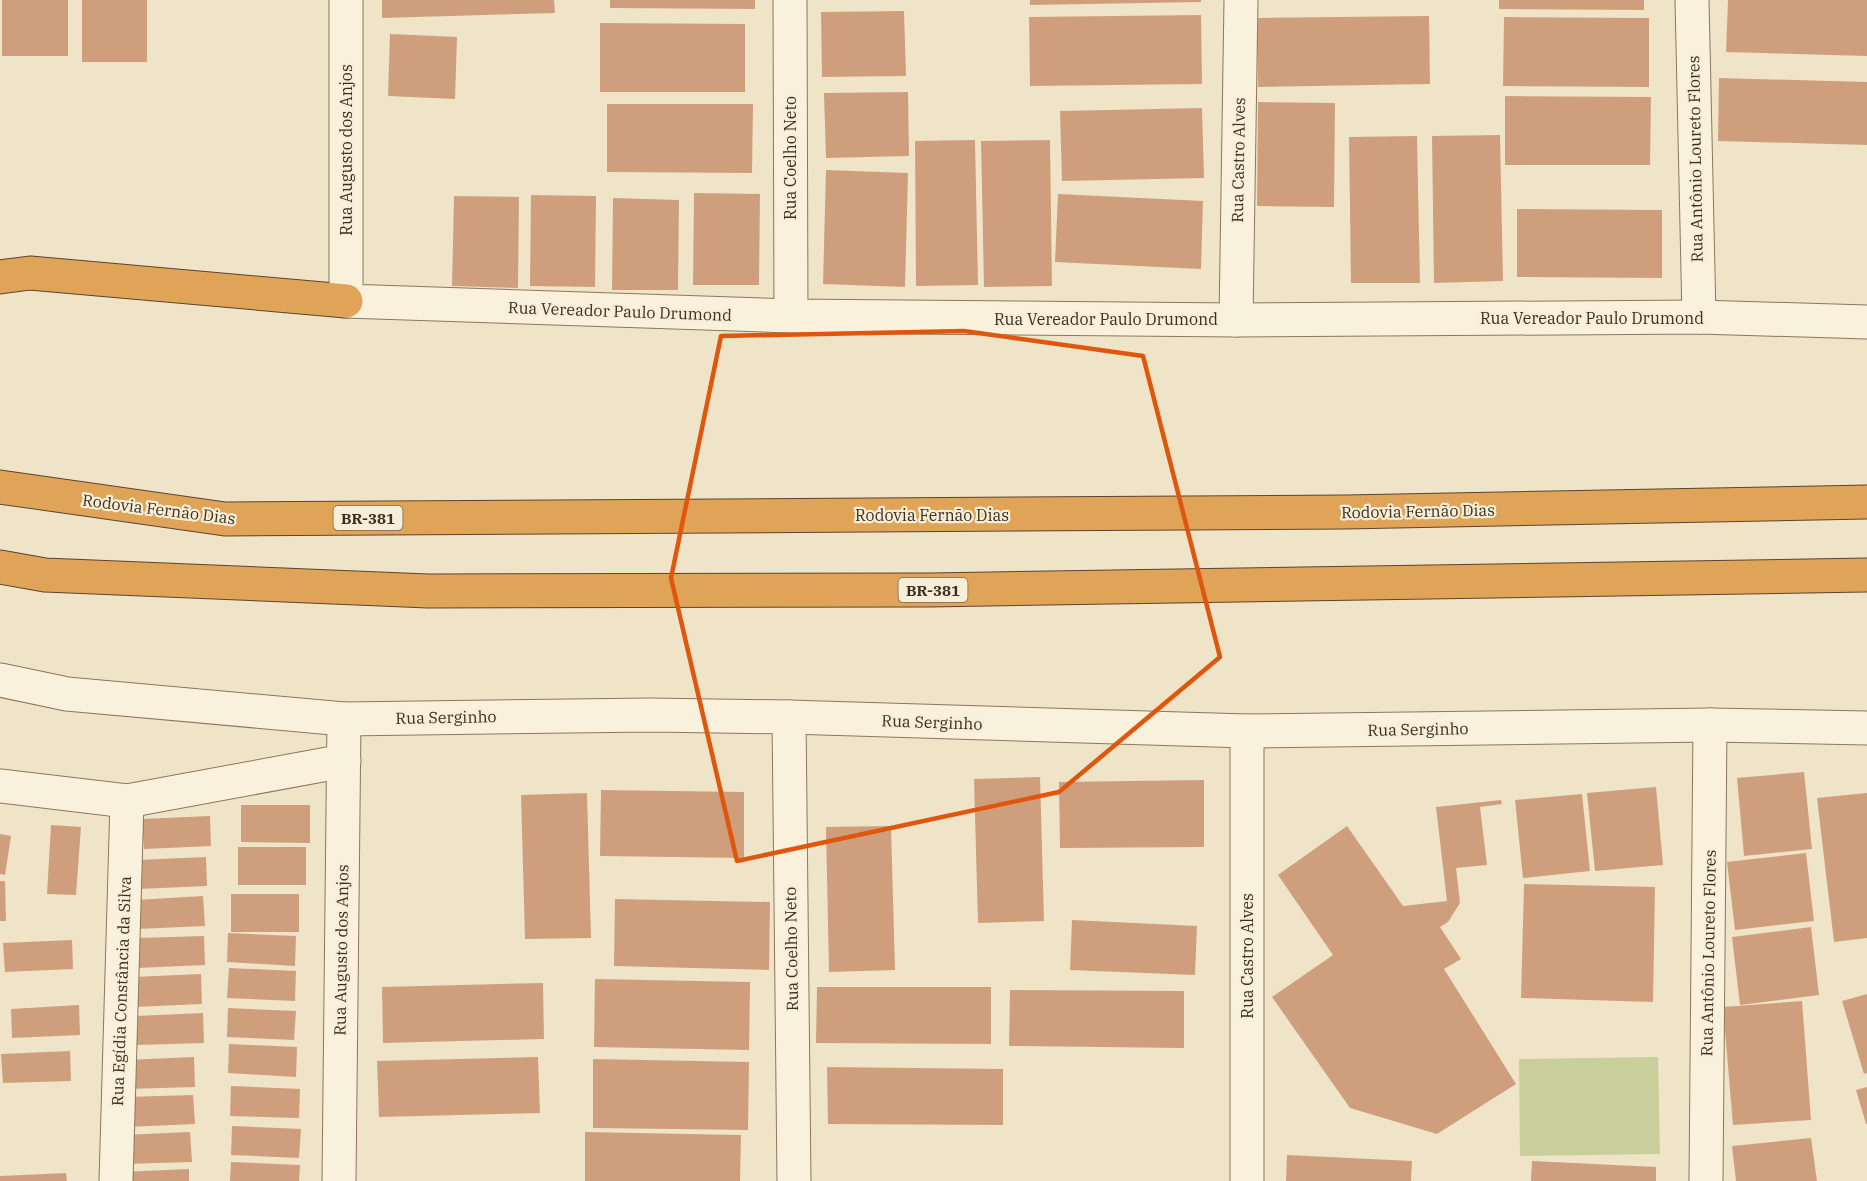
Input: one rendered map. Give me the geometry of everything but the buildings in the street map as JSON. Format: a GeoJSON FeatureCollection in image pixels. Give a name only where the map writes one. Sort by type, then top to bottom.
{"type":"FeatureCollection","features":[{"type":"Feature","properties":{"kind":"highway"},"geometry":{"type":"LineString","coordinates":[[0,276],[30,273],[346,301]]}},
{"type":"Feature","properties":{"kind":"highway","name":"Rodovia Fernão Dias"},"geometry":{"type":"LineString","coordinates":[[0,487],[225,519],[1334,513],[1867,502]]}},
{"type":"Feature","properties":{"kind":"highway","name":"BR-381"},"geometry":{"type":"LineString","coordinates":[[0,567],[45,575],[428,591],[918,590],[1867,575]]}},
{"type":"Feature","properties":{"kind":"street","name":"Rua Augusto dos Anjos"},"geometry":{"type":"LineString","coordinates":[[346,0],[346,301]]}},
{"type":"Feature","properties":{"kind":"street","name":"Rua Coelho Neto"},"geometry":{"type":"LineString","coordinates":[[790,0],[790,316]]}},
{"type":"Feature","properties":{"kind":"street","name":"Rua Castro Alves"},"geometry":{"type":"LineString","coordinates":[[1236,320],[1241,0]]}},
{"type":"Feature","properties":{"kind":"street","name":"Rua Antônio Loureto Flores"},"geometry":{"type":"LineString","coordinates":[[1692,0],[1699,317]]}},
{"type":"Feature","properties":{"kind":"street","name":"Rua Vereador Paulo Drumond"},"geometry":{"type":"LineString","coordinates":[[346,301],[790,316],[1236,320],[1699,317],[1867,322]]}},
{"type":"Feature","properties":{"kind":"street","name":"Rua Serginho"},"geometry":{"type":"LineString","coordinates":[[0,680],[67,694],[344,719],[651,715],[1247,731],[1710,725],[1867,728]]}},
{"type":"Feature","properties":{"kind":"street","name":"Rua Coelho Neto"},"geometry":{"type":"LineString","coordinates":[[789,717],[794,1181]]}},
{"type":"Feature","properties":{"kind":"street","name":"Rua Augusto dos Anjos"},"geometry":{"type":"LineString","coordinates":[[339,1181],[344,719]]}},
{"type":"Feature","properties":{"kind":"street","name":"Rua Antônio Loureto Flores"},"geometry":{"type":"LineString","coordinates":[[1706,1181],[1710,725]]}},
{"type":"Feature","properties":{"kind":"street","name":"Rua Castro Alves"},"geometry":{"type":"LineString","coordinates":[[1247,731],[1247,1181]]}},
{"type":"Feature","properties":{"kind":"street"},"geometry":{"type":"LineString","coordinates":[[0,786],[127,801],[344,761]]}},
{"type":"Feature","properties":{"kind":"street","name":"Rua Egídia Constância da Silva"},"geometry":{"type":"LineString","coordinates":[[116,1181],[127,801]]}},
{"type":"Feature","properties":{"kind":"highlighted area"},"geometry":{"type":"Polygon","coordinates":[[[964,331],[1143,356],[1220,657],[1059,792],[737,861],[671,578],[721,336],[964,331]]]}},
{"type":"Feature","properties":{"kind":"green space"},"geometry":{"type":"Polygon","coordinates":[[[1658,1057],[1660,1154],[1520,1156],[1519,1059],[1658,1057]]]}}]}
